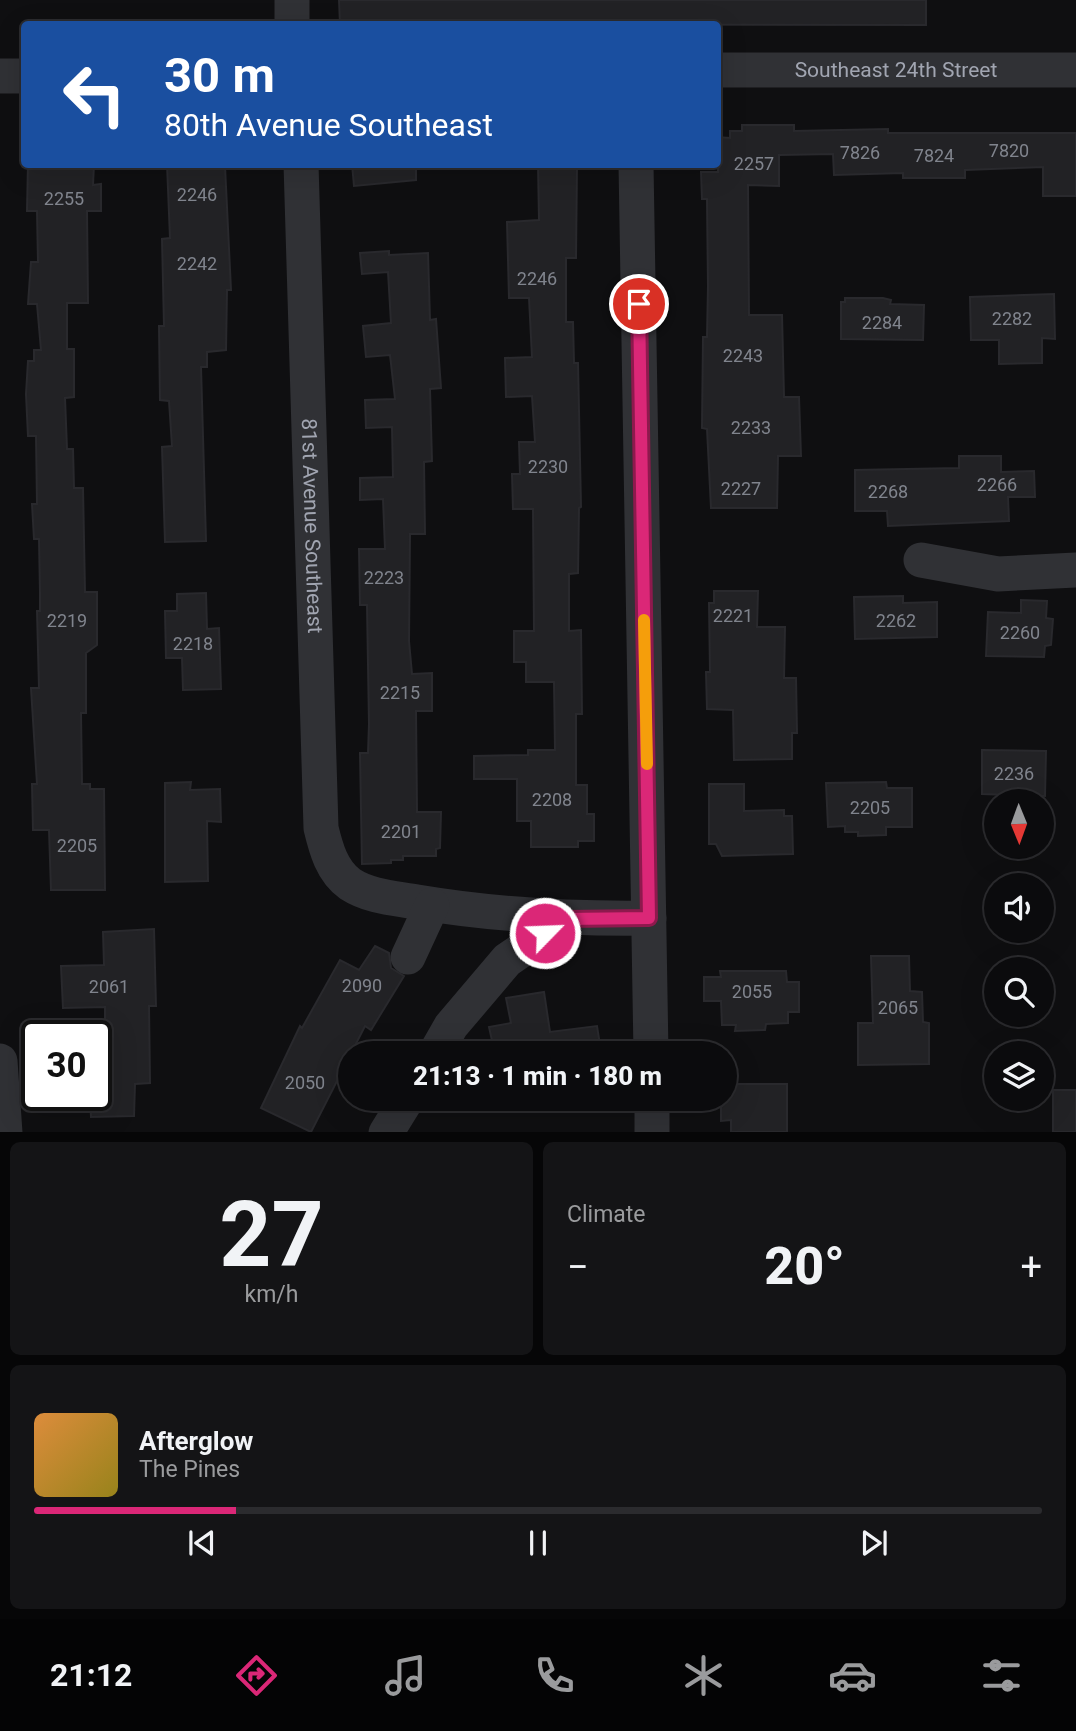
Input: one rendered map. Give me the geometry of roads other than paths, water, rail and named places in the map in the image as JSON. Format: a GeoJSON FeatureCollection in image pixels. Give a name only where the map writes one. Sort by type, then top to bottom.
{"type":"FeatureCollection","features":[{"type":"Feature","properties":{"kind":"street"},"geometry":{"type":"LineString","coordinates":[[292,0],[292,21]]}},
{"type":"Feature","properties":{"kind":"street","name":"Southeast 24th Street"},"geometry":{"type":"LineString","coordinates":[[721,70],[1076,70]]}},
{"type":"Feature","properties":{"kind":"street"},"geometry":{"type":"LineString","coordinates":[[0,76],[21,76]]}},
{"type":"Feature","properties":{"kind":"street","name":"81st Avenue Southeast"},"geometry":{"type":"LineString","coordinates":[[301,168],[321,828],[326,853],[347,882],[367,894],[432,905]]}},
{"type":"Feature","properties":{"kind":"street"},"geometry":{"type":"LineString","coordinates":[[636,168],[651,1041]]}},
{"type":"Feature","properties":{"kind":"street"},"geometry":{"type":"LineString","coordinates":[[921,559],[998,574],[1076,570]]}},
{"type":"Feature","properties":{"kind":"street"},"geometry":{"type":"LineString","coordinates":[[408,957],[432,905],[565,919],[649,918]]}},
{"type":"Feature","properties":{"kind":"street"},"geometry":{"type":"LineString","coordinates":[[442,1041],[451,1026],[507,960],[565,919]]}},
{"type":"Feature","properties":{"kind":"street"},"geometry":{"type":"LineString","coordinates":[[0,1061],[5,1132]]}},
{"type":"Feature","properties":{"kind":"street"},"geometry":{"type":"LineString","coordinates":[[386,1132],[399,1111]]}},
{"type":"Feature","properties":{"kind":"street"},"geometry":{"type":"LineString","coordinates":[[652,1111],[652,1132]]}}]}
